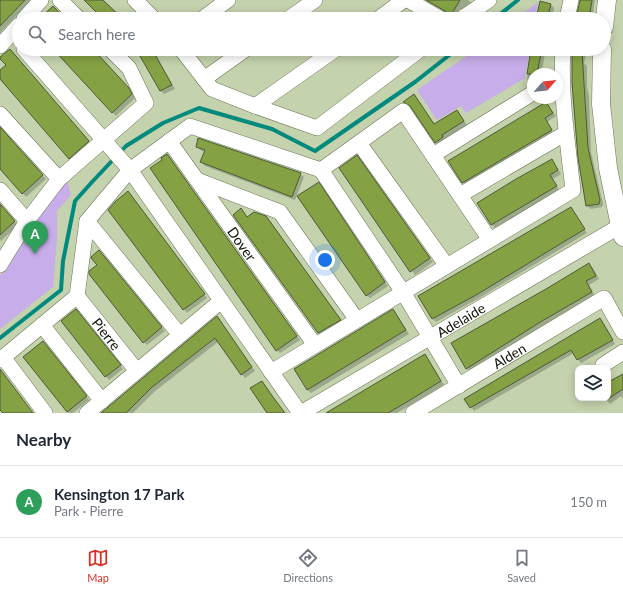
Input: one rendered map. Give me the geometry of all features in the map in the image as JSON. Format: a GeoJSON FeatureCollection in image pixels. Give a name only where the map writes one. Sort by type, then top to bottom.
{"type":"FeatureCollection","features":[{"type":"Feature","properties":{"kind":"street"},"geometry":{"type":"LineString","coordinates":[[30,12],[41,0]]}},
{"type":"Feature","properties":{"kind":"street"},"geometry":{"type":"LineString","coordinates":[[60,0],[73,12]]}},
{"type":"Feature","properties":{"kind":"street"},"geometry":{"type":"LineString","coordinates":[[212,12],[228,0]]}},
{"type":"Feature","properties":{"kind":"street"},"geometry":{"type":"LineString","coordinates":[[298,12],[315,0]]}},
{"type":"Feature","properties":{"kind":"street"},"geometry":{"type":"LineString","coordinates":[[388,12],[404,0]]}},
{"type":"Feature","properties":{"kind":"street"},"geometry":{"type":"LineString","coordinates":[[408,0],[429,12]]}},
{"type":"Feature","properties":{"kind":"street"},"geometry":{"type":"LineString","coordinates":[[471,12],[489,0]]}},
{"type":"Feature","properties":{"kind":"street"},"geometry":{"type":"LineString","coordinates":[[568,12],[571,0]]}},
{"type":"Feature","properties":{"kind":"street"},"geometry":{"type":"LineString","coordinates":[[606,12],[607,0]]}},
{"type":"Feature","properties":{"kind":"street"},"geometry":{"type":"LineString","coordinates":[[138,1],[148,12]]}},
{"type":"Feature","properties":{"kind":"street"},"geometry":{"type":"LineString","coordinates":[[0,46],[12,37]]}},
{"type":"Feature","properties":{"kind":"street"},"geometry":{"type":"LineString","coordinates":[[30,56],[107,142],[127,167],[300,413]]}},
{"type":"Feature","properties":{"kind":"street"},"geometry":{"type":"LineString","coordinates":[[0,265],[27,221],[58,179],[107,142],[146,103],[129,68],[117,56]]}},
{"type":"Feature","properties":{"kind":"street"},"geometry":{"type":"LineString","coordinates":[[186,56],[212,89],[317,128],[412,56]]}},
{"type":"Feature","properties":{"kind":"street"},"geometry":{"type":"LineString","coordinates":[[204,79],[236,56]]}},
{"type":"Feature","properties":{"kind":"street"},"geometry":{"type":"LineString","coordinates":[[255,106],[326,56]]}},
{"type":"Feature","properties":{"kind":"street"},"geometry":{"type":"LineString","coordinates":[[561,68],[562,56]]}},
{"type":"Feature","properties":{"kind":"street"},"geometry":{"type":"LineString","coordinates":[[602,56],[601,104],[608,168],[621,232]]}},
{"type":"Feature","properties":{"kind":"street"},"geometry":{"type":"LineString","coordinates":[[433,154],[527,97]]}},
{"type":"Feature","properties":{"kind":"street"},"geometry":{"type":"LineString","coordinates":[[271,372],[573,190],[563,104]]}},
{"type":"Feature","properties":{"kind":"street"},"geometry":{"type":"LineString","coordinates":[[321,170],[403,111],[490,240]]}},
{"type":"Feature","properties":{"kind":"street"},"geometry":{"type":"LineString","coordinates":[[0,114],[58,179]]}},
{"type":"Feature","properties":{"kind":"street"},"geometry":{"type":"LineString","coordinates":[[46,413],[2,359],[77,296],[87,221],[127,167],[190,126],[321,170],[403,292],[459,386]]}},
{"type":"Feature","properties":{"kind":"street"},"geometry":{"type":"LineString","coordinates":[[460,195],[566,133]]}},
{"type":"Feature","properties":{"kind":"street","name":"Dover"},"geometry":{"type":"LineString","coordinates":[[169,141],[315,345]]}},
{"type":"Feature","properties":{"kind":"street"},"geometry":{"type":"LineString","coordinates":[[359,143],[447,266]]}},
{"type":"Feature","properties":{"kind":"street"},"geometry":{"type":"LineString","coordinates":[[197,180],[280,212],[357,320]]}},
{"type":"Feature","properties":{"kind":"street"},"geometry":{"type":"LineString","coordinates":[[0,190],[27,221]]}},
{"type":"Feature","properties":{"kind":"street"},"geometry":{"type":"LineString","coordinates":[[87,221],[180,335]]}},
{"type":"Feature","properties":{"kind":"street","name":"Adelaide"},"geometry":{"type":"LineString","coordinates":[[300,413],[430,337],[621,232]]}},
{"type":"Feature","properties":{"kind":"street","name":"Pierre"},"geometry":{"type":"LineString","coordinates":[[77,296],[137,371]]}},
{"type":"Feature","properties":{"kind":"street","name":"Alden"},"geometry":{"type":"LineString","coordinates":[[413,413],[604,298],[623,332]]}},
{"type":"Feature","properties":{"kind":"street"},"geometry":{"type":"LineString","coordinates":[[87,413],[221,301]]}},
{"type":"Feature","properties":{"kind":"street"},"geometry":{"type":"LineString","coordinates":[[42,325],[102,401]]}},
{"type":"Feature","properties":{"kind":"street"},"geometry":{"type":"LineString","coordinates":[[603,365],[623,352]]}},
{"type":"Feature","properties":{"kind":"shaded area"},"geometry":{"type":"Polygon","coordinates":[[[538,2],[536,12],[525,12],[538,2]]]}},
{"type":"Feature","properties":{"kind":"shaded area"},"geometry":{"type":"Polygon","coordinates":[[[467,56],[529,56],[525,78],[466,113],[461,106],[437,120],[417,90],[467,56]]]}},
{"type":"Feature","properties":{"kind":"shaded area"},"geometry":{"type":"Polygon","coordinates":[[[67,180],[71,195],[57,211],[57,239],[53,287],[0,329],[0,276],[54,193],[67,180]]]}},
{"type":"Feature","properties":{"kind":"building"},"geometry":{"type":"Polygon","coordinates":[[[0,0],[25,0],[12,12],[0,26],[0,0]]]}},
{"type":"Feature","properties":{"kind":"building"},"geometry":{"type":"Polygon","coordinates":[[[84,0],[103,0],[116,12],[96,12],[84,0]]]}},
{"type":"Feature","properties":{"kind":"building"},"geometry":{"type":"Polygon","coordinates":[[[426,0],[460,0],[453,12],[445,11],[426,0]]]}},
{"type":"Feature","properties":{"kind":"building"},"geometry":{"type":"Polygon","coordinates":[[[580,0],[592,0],[590,12],[577,12],[580,0]]]}},
{"type":"Feature","properties":{"kind":"building"},"geometry":{"type":"Polygon","coordinates":[[[540,1],[551,4],[549,12],[538,12],[540,1]]]}},
{"type":"Feature","properties":{"kind":"building"},"geometry":{"type":"Polygon","coordinates":[[[53,6],[59,12],[47,12],[53,6]]]}},
{"type":"Feature","properties":{"kind":"building"},"geometry":{"type":"Polygon","coordinates":[[[10,49],[12,51],[12,56],[16,56],[89,141],[69,159],[0,79],[0,70],[6,65],[0,57],[10,49]]]}},
{"type":"Feature","properties":{"kind":"building"},"geometry":{"type":"Polygon","coordinates":[[[59,56],[99,56],[129,88],[132,94],[112,113],[59,56]]]}},
{"type":"Feature","properties":{"kind":"building"},"geometry":{"type":"Polygon","coordinates":[[[140,56],[156,56],[172,85],[160,91],[140,56]]]}},
{"type":"Feature","properties":{"kind":"building"},"geometry":{"type":"Polygon","coordinates":[[[530,56],[541,56],[538,68],[528,68],[530,56]]]}},
{"type":"Feature","properties":{"kind":"building"},"geometry":{"type":"Polygon","coordinates":[[[572,56],[582,56],[588,148],[600,200],[599,204],[586,206],[578,158],[572,83],[572,56]]]}},
{"type":"Feature","properties":{"kind":"building"},"geometry":{"type":"Polygon","coordinates":[[[414,94],[434,124],[457,110],[464,121],[442,135],[443,137],[435,143],[410,106],[403,102],[414,94]]]}},
{"type":"Feature","properties":{"kind":"building"},"geometry":{"type":"Polygon","coordinates":[[[543,104],[547,104],[553,113],[545,118],[552,130],[462,183],[448,161],[543,104]]]}},
{"type":"Feature","properties":{"kind":"building"},"geometry":{"type":"Polygon","coordinates":[[[0,127],[43,175],[22,194],[0,169],[0,127]]]}},
{"type":"Feature","properties":{"kind":"building"},"geometry":{"type":"Polygon","coordinates":[[[198,138],[301,173],[292,197],[200,162],[205,150],[196,147],[198,138]]]}},
{"type":"Feature","properties":{"kind":"building"},"geometry":{"type":"Polygon","coordinates":[[[167,154],[297,336],[276,351],[150,168],[162,160],[161,158],[167,154]]]}},
{"type":"Feature","properties":{"kind":"building"},"geometry":{"type":"Polygon","coordinates":[[[357,155],[430,258],[410,272],[339,168],[357,155]]]}},
{"type":"Feature","properties":{"kind":"building"},"geometry":{"type":"Polygon","coordinates":[[[552,159],[558,170],[550,175],[557,186],[491,225],[477,203],[552,159]]]}},
{"type":"Feature","properties":{"kind":"building"},"geometry":{"type":"Polygon","coordinates":[[[319,182],[385,282],[366,296],[297,196],[319,182]]]}},
{"type":"Feature","properties":{"kind":"building"},"geometry":{"type":"Polygon","coordinates":[[[128,191],[205,294],[183,310],[108,210],[128,191]]]}},
{"type":"Feature","properties":{"kind":"building"},"geometry":{"type":"Polygon","coordinates":[[[0,204],[15,221],[0,235],[0,204]]]}},
{"type":"Feature","properties":{"kind":"building"},"geometry":{"type":"Polygon","coordinates":[[[571,207],[585,229],[476,295],[432,319],[418,296],[571,207]]]}},
{"type":"Feature","properties":{"kind":"building"},"geometry":{"type":"Polygon","coordinates":[[[241,208],[247,217],[254,212],[266,216],[341,320],[318,333],[233,215],[241,208]]]}},
{"type":"Feature","properties":{"kind":"building"},"geometry":{"type":"Polygon","coordinates":[[[99,250],[162,327],[143,343],[89,274],[89,271],[97,265],[91,257],[99,250]]]}},
{"type":"Feature","properties":{"kind":"building"},"geometry":{"type":"Polygon","coordinates":[[[589,263],[596,276],[586,281],[592,292],[542,321],[466,369],[451,343],[589,263]]]}},
{"type":"Feature","properties":{"kind":"building"},"geometry":{"type":"Polygon","coordinates":[[[76,309],[121,365],[105,377],[61,321],[76,309]]]}},
{"type":"Feature","properties":{"kind":"building"},"geometry":{"type":"Polygon","coordinates":[[[393,309],[406,330],[307,390],[294,369],[393,309]]]}},
{"type":"Feature","properties":{"kind":"building"},"geometry":{"type":"Polygon","coordinates":[[[217,316],[252,367],[241,375],[215,338],[151,388],[126,413],[101,413],[217,316]]]}},
{"type":"Feature","properties":{"kind":"building"},"geometry":{"type":"Polygon","coordinates":[[[600,318],[613,340],[577,360],[571,350],[470,408],[464,399],[600,318]]]}},
{"type":"Feature","properties":{"kind":"building"},"geometry":{"type":"Polygon","coordinates":[[[43,341],[87,396],[67,412],[23,357],[43,341]]]}},
{"type":"Feature","properties":{"kind":"building"},"geometry":{"type":"Polygon","coordinates":[[[425,354],[441,381],[410,400],[388,413],[326,413],[425,354]]]}},
{"type":"Feature","properties":{"kind":"building"},"geometry":{"type":"Polygon","coordinates":[[[0,369],[33,413],[3,413],[0,410],[0,369]]]}},
{"type":"Feature","properties":{"kind":"building"},"geometry":{"type":"Polygon","coordinates":[[[623,374],[623,389],[611,397],[611,380],[623,374]]]}},
{"type":"Feature","properties":{"kind":"building"},"geometry":{"type":"Polygon","coordinates":[[[262,381],[285,413],[267,413],[250,388],[262,381]]]}},
{"type":"Feature","properties":{"kind":"waterway"},"geometry":{"type":"LineString","coordinates":[[503,12],[518,0]]}},
{"type":"Feature","properties":{"kind":"waterway"},"geometry":{"type":"LineString","coordinates":[[0,338],[61,290],[63,261],[75,201],[126,146],[163,123],[199,108],[272,129],[315,151],[415,82],[448,56]]}},
{"type":"Feature","properties":{"kind":"place","name":"Kensington 17 Park"},"geometry":{"type":"Point","coordinates":[35,254]}}]}
